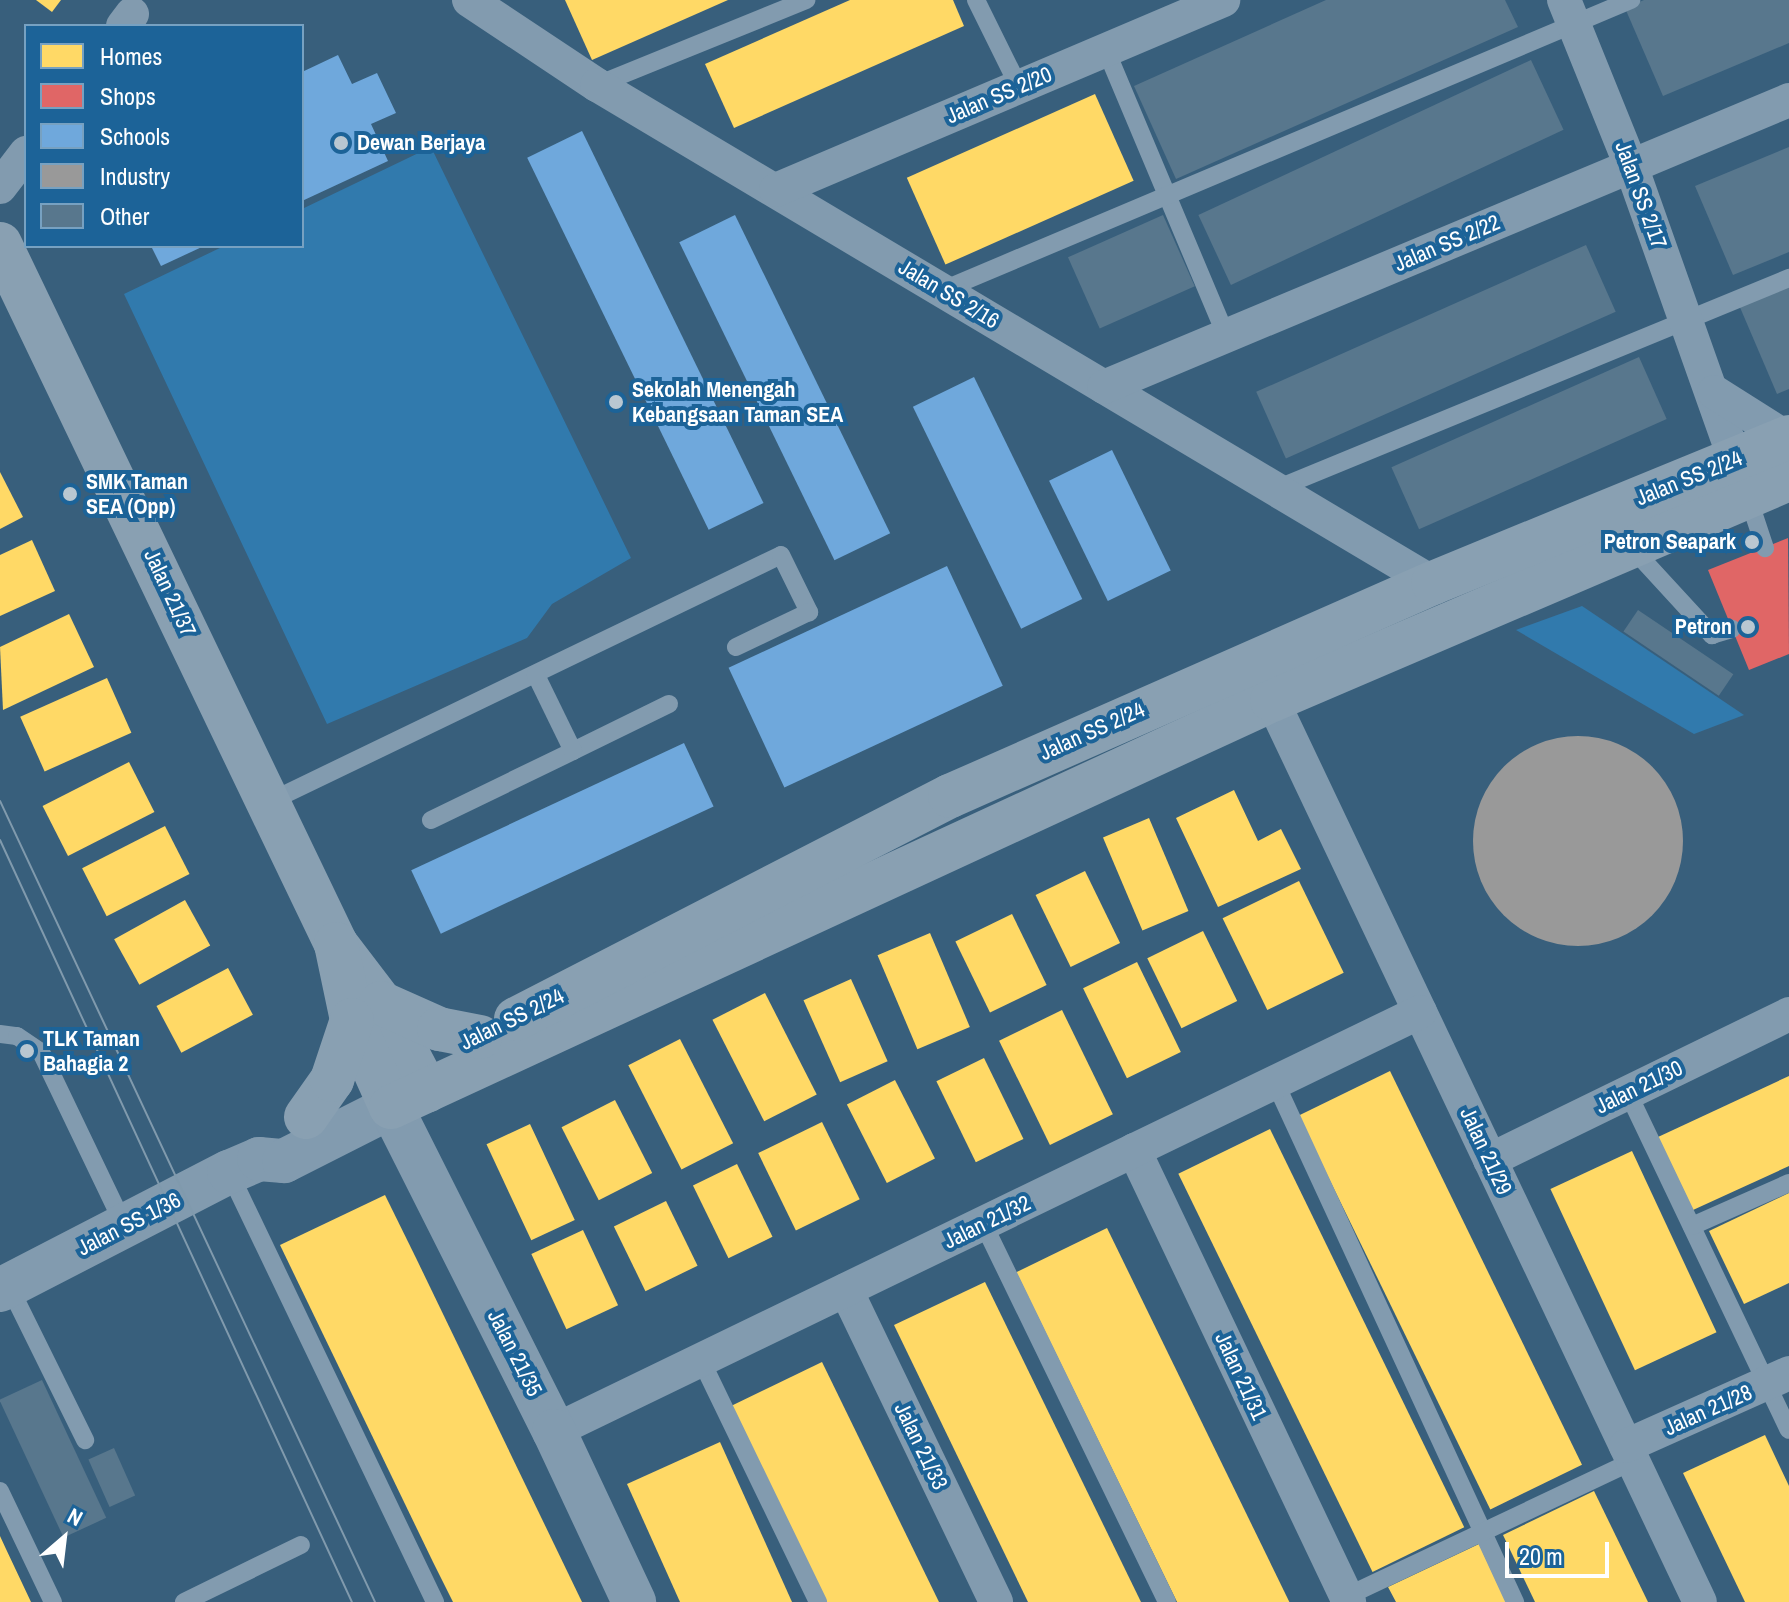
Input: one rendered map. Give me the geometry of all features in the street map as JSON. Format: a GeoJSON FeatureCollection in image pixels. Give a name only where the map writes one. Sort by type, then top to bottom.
{"type":"FeatureCollection","features":[{"type":"Feature","properties":{"kind":"main road","name":"Jalan 21/37"},"geometry":{"type":"LineString","coordinates":[[0,244],[403,1086]]}},
{"type":"Feature","properties":{"kind":"main road","name":"Jalan SS 2/24"},"geometry":{"type":"LineString","coordinates":[[403,1086],[1628,544],[1788,451]]}},
{"type":"Feature","properties":{"kind":"main road","name":"Jalan SS 2/24"},"geometry":{"type":"LineString","coordinates":[[403,1086],[480,1037],[950,796],[1189,687],[1433,583],[1741,478]]}},
{"type":"Feature","properties":{"kind":"main road"},"geometry":{"type":"LineString","coordinates":[[1189,687],[1249,685],[1272,700]]}},
{"type":"Feature","properties":{"kind":"main road"},"geometry":{"type":"LineString","coordinates":[[306,1117],[332,1080],[366,1011],[480,1037]]}},
{"type":"Feature","properties":{"kind":"street","name":"Jalan SS 2/16"},"geometry":{"type":"LineString","coordinates":[[469,0],[597,85],[1433,583]]}},
{"type":"Feature","properties":{"kind":"street","name":"Jalan SS 2/20"},"geometry":{"type":"LineString","coordinates":[[776,190],[1213,2]]}},
{"type":"Feature","properties":{"kind":"street","name":"Jalan SS 2/17"},"geometry":{"type":"LineString","coordinates":[[1569,13],[1631,166],[1714,392],[1741,478]]}},
{"type":"Feature","properties":{"kind":"street","name":"Jalan SS 2/22"},"geometry":{"type":"LineString","coordinates":[[1104,387],[1789,100]]}},
{"type":"Feature","properties":{"kind":"street"},"geometry":{"type":"LineString","coordinates":[[0,187],[24,156]]}},
{"type":"Feature","properties":{"kind":"street"},"geometry":{"type":"LineString","coordinates":[[1714,392],[1788,451]]}},
{"type":"Feature","properties":{"kind":"street","name":"Jalan 21/29"},"geometry":{"type":"LineString","coordinates":[[1272,700],[1700,1602]]}},
{"type":"Feature","properties":{"kind":"street","name":"Jalan 21/32"},"geometry":{"type":"LineString","coordinates":[[554,1431],[1420,1012]]}},
{"type":"Feature","properties":{"kind":"street","name":"Jalan 21/30"},"geometry":{"type":"LineString","coordinates":[[1490,1160],[1789,1014]]}},
{"type":"Feature","properties":{"kind":"street","name":"Jalan SS 1/36"},"geometry":{"type":"LineString","coordinates":[[244,1166],[269,1137],[306,1117],[403,1086]]}},
{"type":"Feature","properties":{"kind":"street","name":"Jalan SS 1/36"},"geometry":{"type":"LineString","coordinates":[[4,1288],[244,1166],[284,1161],[403,1086]]}},
{"type":"Feature","properties":{"kind":"street","name":"Jalan 21/35"},"geometry":{"type":"LineString","coordinates":[[403,1086],[554,1431],[634,1602]]}},
{"type":"Feature","properties":{"kind":"street","name":"Jalan 21/31"},"geometry":{"type":"LineString","coordinates":[[1134,1150],[1343,1600]]}},
{"type":"Feature","properties":{"kind":"street","name":"Jalan 21/33"},"geometry":{"type":"LineString","coordinates":[[846,1290],[996,1602]]}},
{"type":"Feature","properties":{"kind":"street","name":"Jalan 21/28"},"geometry":{"type":"LineString","coordinates":[[1629,1454],[1778,1378]]}},
{"type":"Feature","properties":{"kind":"lane"},"geometry":{"type":"LineString","coordinates":[[597,85],[806,0]]}},
{"type":"Feature","properties":{"kind":"lane"},"geometry":{"type":"LineString","coordinates":[[976,0],[1019,87]]}},
{"type":"Feature","properties":{"kind":"lane"},"geometry":{"type":"LineString","coordinates":[[943,290],[1169,198],[1569,13],[1631,0]]}},
{"type":"Feature","properties":{"kind":"lane"},"geometry":{"type":"LineString","coordinates":[[1106,50],[1226,336]]}},
{"type":"Feature","properties":{"kind":"lane"},"geometry":{"type":"LineString","coordinates":[[1276,489],[1789,278]]}},
{"type":"Feature","properties":{"kind":"lane"},"geometry":{"type":"LineString","coordinates":[[1741,478],[1765,548]]}},
{"type":"Feature","properties":{"kind":"lane"},"geometry":{"type":"LineString","coordinates":[[1628,544],[1712,635],[1732,629]]}},
{"type":"Feature","properties":{"kind":"lane"},"geometry":{"type":"LineString","coordinates":[[269,802],[781,555],[809,612],[736,647]]}},
{"type":"Feature","properties":{"kind":"lane"},"geometry":{"type":"LineString","coordinates":[[536,675],[573,751]]}},
{"type":"Feature","properties":{"kind":"lane"},"geometry":{"type":"LineString","coordinates":[[431,820],[669,704]]}},
{"type":"Feature","properties":{"kind":"lane"},"geometry":{"type":"LineString","coordinates":[[0,1034],[17,1036],[41,1052],[125,1227]]}},
{"type":"Feature","properties":{"kind":"lane"},"geometry":{"type":"LineString","coordinates":[[1275,1082],[1515,1602]]}},
{"type":"Feature","properties":{"kind":"lane"},"geometry":{"type":"LineString","coordinates":[[1628,1093],[1692,1226],[1778,1378],[1789,1430]]}},
{"type":"Feature","properties":{"kind":"lane"},"geometry":{"type":"LineString","coordinates":[[244,1166],[435,1602]]}},
{"type":"Feature","properties":{"kind":"lane"},"geometry":{"type":"LineString","coordinates":[[1692,1226],[1789,1183]]}},
{"type":"Feature","properties":{"kind":"lane"},"geometry":{"type":"LineString","coordinates":[[983,1223],[1167,1602]]}},
{"type":"Feature","properties":{"kind":"lane"},"geometry":{"type":"LineString","coordinates":[[4,1288],[85,1440]]}},
{"type":"Feature","properties":{"kind":"lane"},"geometry":{"type":"LineString","coordinates":[[701,1360],[818,1602]]}},
{"type":"Feature","properties":{"kind":"lane"},"geometry":{"type":"LineString","coordinates":[[1343,1600],[1629,1454]]}},
{"type":"Feature","properties":{"kind":"lane"},"geometry":{"type":"LineString","coordinates":[[0,1491],[53,1602]]}},
{"type":"Feature","properties":{"kind":"lane"},"geometry":{"type":"LineString","coordinates":[[184,1602],[301,1545]]}},
{"type":"Feature","properties":{"kind":"shaded area"},"geometry":{"type":"Polygon","coordinates":[[[431,147],[631,558],[552,604],[527,638],[327,724],[124,294],[220,248],[304,248],[304,208],[431,147]]]}},
{"type":"Feature","properties":{"kind":"shaded area"},"geometry":{"type":"Polygon","coordinates":[[[1582,606],[1744,715],[1694,734],[1516,630],[1582,606]]]}},
{"type":"Feature","properties":{"kind":"building: Homes"},"geometry":{"type":"Polygon","coordinates":[[[36,0],[61,0],[52,12],[36,0]]]}},
{"type":"Feature","properties":{"kind":"building: Homes"},"geometry":{"type":"Polygon","coordinates":[[[565,0],[728,0],[592,60],[565,0]]]}},
{"type":"Feature","properties":{"kind":"building: Homes"},"geometry":{"type":"Polygon","coordinates":[[[850,0],[953,0],[964,26],[734,128],[705,64],[850,0]]]}},
{"type":"Feature","properties":{"kind":"building: Homes"},"geometry":{"type":"Polygon","coordinates":[[[1095,94],[1134,181],[945,265],[907,178],[1095,94]]]}},
{"type":"Feature","properties":{"kind":"building: Homes"},"geometry":{"type":"Polygon","coordinates":[[[0,472],[23,517],[0,529],[0,472]]]}},
{"type":"Feature","properties":{"kind":"building: Homes"},"geometry":{"type":"Polygon","coordinates":[[[32,540],[55,591],[0,616],[0,555],[32,540]]]}},
{"type":"Feature","properties":{"kind":"building: Homes"},"geometry":{"type":"Polygon","coordinates":[[[69,614],[94,667],[3,710],[0,647],[69,614]]]}},
{"type":"Feature","properties":{"kind":"building: Homes"},"geometry":{"type":"Polygon","coordinates":[[[107,678],[131,733],[45,771],[20,717],[107,678]]]}},
{"type":"Feature","properties":{"kind":"building: Homes"},"geometry":{"type":"Polygon","coordinates":[[[129,762],[154,812],[68,856],[43,806],[129,762]]]}},
{"type":"Feature","properties":{"kind":"building: Homes"},"geometry":{"type":"Polygon","coordinates":[[[1234,790],[1258,841],[1281,829],[1301,869],[1218,907],[1176,818],[1234,790]]]}},
{"type":"Feature","properties":{"kind":"building: Homes"},"geometry":{"type":"Polygon","coordinates":[[[1149,818],[1188,911],[1142,931],[1103,838],[1149,818]]]}},
{"type":"Feature","properties":{"kind":"building: Homes"},"geometry":{"type":"Polygon","coordinates":[[[165,826],[190,874],[107,916],[82,868],[165,826]]]}},
{"type":"Feature","properties":{"kind":"building: Homes"},"geometry":{"type":"Polygon","coordinates":[[[1085,871],[1120,943],[1071,967],[1036,895],[1085,871]]]}},
{"type":"Feature","properties":{"kind":"building: Homes"},"geometry":{"type":"Polygon","coordinates":[[[1299,881],[1344,973],[1267,1010],[1223,918],[1299,881]]]}},
{"type":"Feature","properties":{"kind":"building: Homes"},"geometry":{"type":"Polygon","coordinates":[[[185,900],[210,945],[139,985],[114,939],[185,900]]]}},
{"type":"Feature","properties":{"kind":"building: Homes"},"geometry":{"type":"Polygon","coordinates":[[[1012,914],[1047,985],[990,1013],[955,942],[1012,914]]]}},
{"type":"Feature","properties":{"kind":"building: Homes"},"geometry":{"type":"Polygon","coordinates":[[[1203,931],[1237,1001],[1181,1028],[1147,958],[1203,931]]]}},
{"type":"Feature","properties":{"kind":"building: Homes"},"geometry":{"type":"Polygon","coordinates":[[[930,933],[970,1027],[917,1049],[878,955],[930,933]]]}},
{"type":"Feature","properties":{"kind":"building: Homes"},"geometry":{"type":"Polygon","coordinates":[[[1137,962],[1181,1052],[1127,1078],[1083,988],[1137,962]]]}},
{"type":"Feature","properties":{"kind":"building: Homes"},"geometry":{"type":"Polygon","coordinates":[[[228,968],[253,1015],[181,1053],[156,1006],[228,968]]]}},
{"type":"Feature","properties":{"kind":"building: Homes"},"geometry":{"type":"Polygon","coordinates":[[[851,979],[888,1061],[840,1082],[803,1000],[851,979]]]}},
{"type":"Feature","properties":{"kind":"building: Homes"},"geometry":{"type":"Polygon","coordinates":[[[765,993],[817,1095],[764,1121],[712,1020],[765,993]]]}},
{"type":"Feature","properties":{"kind":"building: Homes"},"geometry":{"type":"Polygon","coordinates":[[[1062,1010],[1113,1114],[1050,1145],[999,1041],[1062,1010]]]}},
{"type":"Feature","properties":{"kind":"building: Homes"},"geometry":{"type":"Polygon","coordinates":[[[680,1039],[733,1143],[681,1170],[628,1065],[680,1039]]]}},
{"type":"Feature","properties":{"kind":"building: Homes"},"geometry":{"type":"Polygon","coordinates":[[[984,1058],[1023,1139],[976,1162],[936,1081],[984,1058]]]}},
{"type":"Feature","properties":{"kind":"building: Homes"},"geometry":{"type":"Polygon","coordinates":[[[1390,1071],[1582,1465],[1490,1509],[1298,1116],[1390,1071]]]}},
{"type":"Feature","properties":{"kind":"building: Homes"},"geometry":{"type":"Polygon","coordinates":[[[1789,1076],[1789,1166],[1693,1210],[1658,1137],[1789,1076]]]}},
{"type":"Feature","properties":{"kind":"building: Homes"},"geometry":{"type":"Polygon","coordinates":[[[895,1080],[935,1158],[887,1183],[847,1105],[895,1080]]]}},
{"type":"Feature","properties":{"kind":"building: Homes"},"geometry":{"type":"Polygon","coordinates":[[[615,1100],[652,1173],[599,1200],[562,1127],[615,1100]]]}},
{"type":"Feature","properties":{"kind":"building: Homes"},"geometry":{"type":"Polygon","coordinates":[[[822,1122],[860,1199],[796,1230],[758,1153],[822,1122]]]}},
{"type":"Feature","properties":{"kind":"building: Homes"},"geometry":{"type":"Polygon","coordinates":[[[530,1124],[575,1220],[531,1240],[486,1144],[530,1124]]]}},
{"type":"Feature","properties":{"kind":"building: Homes"},"geometry":{"type":"Polygon","coordinates":[[[1270,1129],[1464,1527],[1373,1572],[1178,1174],[1270,1129]]]}},
{"type":"Feature","properties":{"kind":"building: Homes"},"geometry":{"type":"Polygon","coordinates":[[[1632,1151],[1717,1332],[1635,1370],[1550,1189],[1632,1151]]]}},
{"type":"Feature","properties":{"kind":"building: Homes"},"geometry":{"type":"Polygon","coordinates":[[[737,1164],[773,1237],[728,1258],[693,1185],[737,1164]]]}},
{"type":"Feature","properties":{"kind":"building: Homes"},"geometry":{"type":"Polygon","coordinates":[[[1789,1193],[1789,1283],[1744,1304],[1709,1231],[1789,1193]]]}},
{"type":"Feature","properties":{"kind":"building: Homes"},"geometry":{"type":"Polygon","coordinates":[[[385,1195],[582,1602],[453,1602],[433,1562],[280,1245],[385,1195]]]}},
{"type":"Feature","properties":{"kind":"building: Homes"},"geometry":{"type":"Polygon","coordinates":[[[666,1201],[698,1266],[645,1291],[614,1226],[666,1201]]]}},
{"type":"Feature","properties":{"kind":"building: Homes"},"geometry":{"type":"Polygon","coordinates":[[[1107,1228],[1289,1602],[1177,1602],[1016,1272],[1107,1228]]]}},
{"type":"Feature","properties":{"kind":"building: Homes"},"geometry":{"type":"Polygon","coordinates":[[[583,1230],[618,1305],[566,1329],[531,1254],[583,1230]]]}},
{"type":"Feature","properties":{"kind":"building: Homes"},"geometry":{"type":"Polygon","coordinates":[[[985,1282],[1141,1602],[1028,1602],[894,1325],[985,1282]]]}},
{"type":"Feature","properties":{"kind":"building: Homes"},"geometry":{"type":"Polygon","coordinates":[[[822,1362],[939,1602],[826,1602],[731,1406],[822,1362]]]}},
{"type":"Feature","properties":{"kind":"building: Homes"},"geometry":{"type":"Polygon","coordinates":[[[1765,1435],[1789,1486],[1789,1602],[1745,1602],[1683,1473],[1765,1435]]]}},
{"type":"Feature","properties":{"kind":"building: Homes"},"geometry":{"type":"Polygon","coordinates":[[[720,1442],[792,1602],[680,1602],[627,1484],[720,1442]]]}},
{"type":"Feature","properties":{"kind":"building: Homes"},"geometry":{"type":"Polygon","coordinates":[[[1594,1491],[1648,1602],[1535,1602],[1503,1535],[1594,1491]]]}},
{"type":"Feature","properties":{"kind":"building: Homes"},"geometry":{"type":"Polygon","coordinates":[[[0,1536],[6,1549],[31,1602],[0,1602],[0,1536]]]}},
{"type":"Feature","properties":{"kind":"building: Homes"},"geometry":{"type":"Polygon","coordinates":[[[1479,1544],[1506,1602],[1396,1602],[1388,1587],[1479,1544]]]}},
{"type":"Feature","properties":{"kind":"building: Shops"},"geometry":{"type":"Polygon","coordinates":[[[1788,538],[1789,654],[1749,670],[1708,570],[1788,538]]]}},
{"type":"Feature","properties":{"kind":"building: Schools","name":"Dewan Berjaya"},"geometry":{"type":"Polygon","coordinates":[[[338,55],[352,84],[377,73],[396,113],[371,124],[388,161],[304,200],[304,71],[338,55]]]}},
{"type":"Feature","properties":{"kind":"building: Schools"},"geometry":{"type":"Polygon","coordinates":[[[582,131],[763,503],[709,530],[527,158],[582,131]]]}},
{"type":"Feature","properties":{"kind":"building: Schools"},"geometry":{"type":"Polygon","coordinates":[[[735,215],[890,533],[834,560],[679,242],[735,215]]]}},
{"type":"Feature","properties":{"kind":"building: Schools"},"geometry":{"type":"Polygon","coordinates":[[[152,248],[200,248],[161,266],[152,248]]]}},
{"type":"Feature","properties":{"kind":"building: Schools"},"geometry":{"type":"Polygon","coordinates":[[[974,377],[1082,599],[1021,629],[913,407],[974,377]]]}},
{"type":"Feature","properties":{"kind":"building: Schools"},"geometry":{"type":"Polygon","coordinates":[[[1112,450],[1171,570],[1108,601],[1049,481],[1112,450]]]}},
{"type":"Feature","properties":{"kind":"building: Schools"},"geometry":{"type":"Polygon","coordinates":[[[947,566],[1003,686],[784,787],[729,668],[947,566]]]}},
{"type":"Feature","properties":{"kind":"building: Schools"},"geometry":{"type":"Polygon","coordinates":[[[684,743],[714,806],[441,934],[411,870],[684,743]]]}},
{"type":"Feature","properties":{"kind":"building: Industry"},"geometry":{"type":"Polygon","coordinates":[[[1578,736],[1618,744],[1652,767],[1675,801],[1683,841],[1675,881],[1652,915],[1618,938],[1578,946],[1538,938],[1504,915],[1481,881],[1473,841],[1481,801],[1504,767],[1538,744],[1578,736]]]}},
{"type":"Feature","properties":{"kind":"building: Other"},"geometry":{"type":"Polygon","coordinates":[[[1326,0],[1505,0],[1518,27],[1176,179],[1134,86],[1326,0]]]}},
{"type":"Feature","properties":{"kind":"building: Other"},"geometry":{"type":"Polygon","coordinates":[[[1644,0],[1789,0],[1789,43],[1663,96],[1625,8],[1644,0]]]}},
{"type":"Feature","properties":{"kind":"building: Other"},"geometry":{"type":"Polygon","coordinates":[[[1531,60],[1564,130],[1231,285],[1198,215],[1531,60]]]}},
{"type":"Feature","properties":{"kind":"building: Other"},"geometry":{"type":"Polygon","coordinates":[[[1789,147],[1789,252],[1733,275],[1695,186],[1789,147]]]}},
{"type":"Feature","properties":{"kind":"building: Other"},"geometry":{"type":"Polygon","coordinates":[[[1163,215],[1195,286],[1100,329],[1068,257],[1163,215]]]}},
{"type":"Feature","properties":{"kind":"building: Other"},"geometry":{"type":"Polygon","coordinates":[[[1586,245],[1616,312],[1286,459],[1256,392],[1586,245]]]}},
{"type":"Feature","properties":{"kind":"building: Other"},"geometry":{"type":"Polygon","coordinates":[[[1789,285],[1789,389],[1777,394],[1739,305],[1789,285]]]}},
{"type":"Feature","properties":{"kind":"building: Other"},"geometry":{"type":"Polygon","coordinates":[[[1639,357],[1667,419],[1419,529],[1391,467],[1639,357]]]}},
{"type":"Feature","properties":{"kind":"building: Other"},"geometry":{"type":"Polygon","coordinates":[[[1638,610],[1733,674],[1719,696],[1623,632],[1638,610]]]}},
{"type":"Feature","properties":{"kind":"building: Other"},"geometry":{"type":"Polygon","coordinates":[[[42,1380],[106,1518],[64,1538],[0,1401],[42,1380]]]}},
{"type":"Feature","properties":{"kind":"building: Other"},"geometry":{"type":"Polygon","coordinates":[[[114,1448],[135,1496],[110,1507],[88,1459],[114,1448]]]}},
{"type":"Feature","properties":{"kind":"tram line"},"geometry":{"type":"LineString","coordinates":[[0,801],[375,1602]]}},
{"type":"Feature","properties":{"kind":"tram line"},"geometry":{"type":"LineString","coordinates":[[0,840],[352,1602]]}},
{"type":"Feature","properties":{"kind":"place","name":"Dewan Berjaya"},"geometry":{"type":"Point","coordinates":[341,143]}},
{"type":"Feature","properties":{"kind":"place","name":"Sekolah Menengah Kebangsaan Taman SEA"},"geometry":{"type":"Point","coordinates":[616,402]}},
{"type":"Feature","properties":{"kind":"place","name":"SMK Taman SEA (Opp)"},"geometry":{"type":"Point","coordinates":[70,494]}},
{"type":"Feature","properties":{"kind":"place","name":"Petron Seapark"},"geometry":{"type":"Point","coordinates":[1752,542]}},
{"type":"Feature","properties":{"kind":"place","name":"Petron"},"geometry":{"type":"Point","coordinates":[1748,627]}},
{"type":"Feature","properties":{"kind":"place","name":"TLK Taman Bahagia 2"},"geometry":{"type":"Point","coordinates":[27,1051]}}]}
